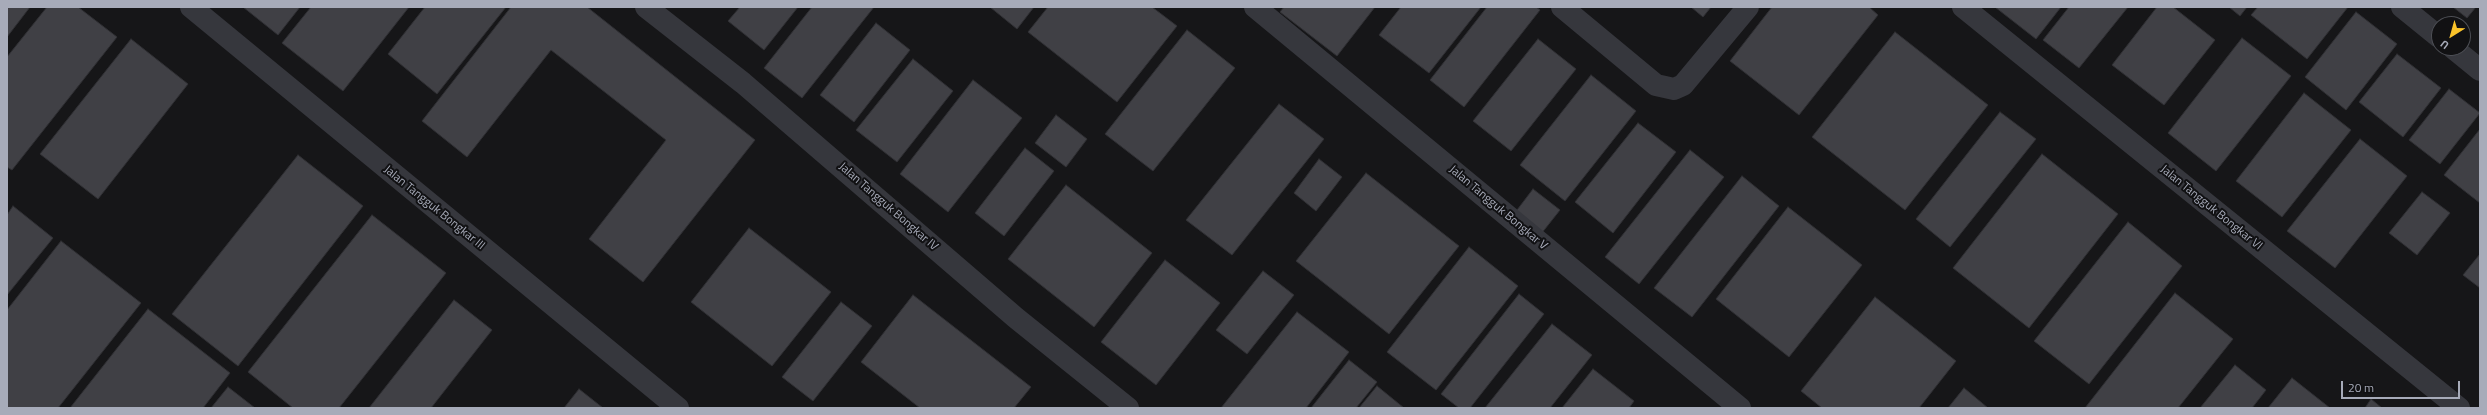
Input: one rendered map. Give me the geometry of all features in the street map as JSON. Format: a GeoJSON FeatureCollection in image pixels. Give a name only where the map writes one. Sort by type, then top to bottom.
{"type":"FeatureCollection","features":[{"type":"Feature","properties":{"kind":"street","name":"Jalan Tangguk Bongkar III"},"geometry":{"type":"LineString","coordinates":[[191,7],[678,408]]}},
{"type":"Feature","properties":{"kind":"street","name":"Jalan Tangguk Bongkar IV"},"geometry":{"type":"LineString","coordinates":[[646,7],[743,83],[1016,318],[1128,408]]}},
{"type":"Feature","properties":{"kind":"street","name":"Jalan Tangguk Bongkar V"},"geometry":{"type":"LineString","coordinates":[[1255,7],[1740,408]]}},
{"type":"Feature","properties":{"kind":"street"},"geometry":{"type":"LineString","coordinates":[[1562,7],[1656,85],[1674,89],[1684,85],[1748,7]]}},
{"type":"Feature","properties":{"kind":"street","name":"Jalan Tangguk Bongkar VI"},"geometry":{"type":"LineString","coordinates":[[1963,7],[2459,408]]}},
{"type":"Feature","properties":{"kind":"street"},"geometry":{"type":"LineString","coordinates":[[2402,7],[2431,31]]}},
{"type":"Feature","properties":{"kind":"street"},"geometry":{"type":"LineString","coordinates":[[2463,56],[2480,70]]}},
{"type":"Feature","properties":{"kind":"building"},"geometry":{"type":"Polygon","coordinates":[[[7,7],[30,7],[7,37],[7,7]]]}},
{"type":"Feature","properties":{"kind":"building"},"geometry":{"type":"Polygon","coordinates":[[[47,7],[78,7],[117,37],[12,170],[7,167],[7,57],[47,7]]]}},
{"type":"Feature","properties":{"kind":"building"},"geometry":{"type":"Polygon","coordinates":[[[243,7],[300,7],[278,35],[243,7]]]}},
{"type":"Feature","properties":{"kind":"building"},"geometry":{"type":"Polygon","coordinates":[[[311,7],[409,7],[343,91],[282,43],[311,7]]]}},
{"type":"Feature","properties":{"kind":"building"},"geometry":{"type":"Polygon","coordinates":[[[425,7],[506,7],[437,94],[388,54],[425,7]]]}},
{"type":"Feature","properties":{"kind":"building"},"geometry":{"type":"Polygon","coordinates":[[[511,7],[587,7],[755,140],[643,282],[589,239],[666,140],[551,50],[467,157],[422,121],[511,7]]]}},
{"type":"Feature","properties":{"kind":"building"},"geometry":{"type":"Polygon","coordinates":[[[740,7],[798,7],[764,50],[728,21],[740,7]]]}},
{"type":"Feature","properties":{"kind":"building"},"geometry":{"type":"Polygon","coordinates":[[[812,7],[874,7],[802,98],[764,68],[812,7]]]}},
{"type":"Feature","properties":{"kind":"building"},"geometry":{"type":"Polygon","coordinates":[[[990,7],[1034,7],[1017,29],[990,7]]]}},
{"type":"Feature","properties":{"kind":"building"},"geometry":{"type":"Polygon","coordinates":[[[1048,7],[1152,7],[1177,26],[1117,102],[1028,32],[1048,7]]]}},
{"type":"Feature","properties":{"kind":"building"},"geometry":{"type":"Polygon","coordinates":[[[1284,7],[1375,7],[1337,56],[1280,12],[1284,7]]]}},
{"type":"Feature","properties":{"kind":"building"},"geometry":{"type":"Polygon","coordinates":[[[1401,7],[1481,7],[1429,73],[1379,35],[1401,7]]]}},
{"type":"Feature","properties":{"kind":"building"},"geometry":{"type":"Polygon","coordinates":[[[1487,7],[1536,7],[1540,10],[1464,107],[1430,80],[1487,7]]]}},
{"type":"Feature","properties":{"kind":"building"},"geometry":{"type":"Polygon","coordinates":[[[1691,7],[1711,7],[1703,17],[1691,7]]]}},
{"type":"Feature","properties":{"kind":"building"},"geometry":{"type":"Polygon","coordinates":[[[1772,7],[1869,7],[1878,15],[1799,115],[1730,61],[1772,7]]]}},
{"type":"Feature","properties":{"kind":"building"},"geometry":{"type":"Polygon","coordinates":[[[1995,7],[2061,7],[2036,39],[1995,7]]]}},
{"type":"Feature","properties":{"kind":"building"},"geometry":{"type":"Polygon","coordinates":[[[2069,7],[2128,7],[2079,68],[2043,40],[2069,7]]]}},
{"type":"Feature","properties":{"kind":"building"},"geometry":{"type":"Polygon","coordinates":[[[2157,7],[2173,7],[2215,40],[2164,105],[2112,65],[2157,7]]]}},
{"type":"Feature","properties":{"kind":"building"},"geometry":{"type":"Polygon","coordinates":[[[2229,7],[2247,7],[2240,16],[2229,7]]]}},
{"type":"Feature","properties":{"kind":"building"},"geometry":{"type":"Polygon","coordinates":[[[2258,7],[2348,7],[2307,59],[2251,15],[2258,7]]]}},
{"type":"Feature","properties":{"kind":"building"},"geometry":{"type":"Polygon","coordinates":[[[2453,7],[2476,7],[2469,16],[2464,16],[2453,7]]]}},
{"type":"Feature","properties":{"kind":"building"},"geometry":{"type":"Polygon","coordinates":[[[2356,12],[2397,44],[2346,110],[2305,77],[2356,12]]]}},
{"type":"Feature","properties":{"kind":"building"},"geometry":{"type":"Polygon","coordinates":[[[876,23],[910,50],[854,122],[820,95],[876,23]]]}},
{"type":"Feature","properties":{"kind":"building"},"geometry":{"type":"Polygon","coordinates":[[[1187,30],[1235,68],[1153,171],[1105,134],[1187,30]]]}},
{"type":"Feature","properties":{"kind":"building"},"geometry":{"type":"Polygon","coordinates":[[[1895,32],[1988,105],[1905,210],[1812,137],[1895,32]]]}},
{"type":"Feature","properties":{"kind":"building"},"geometry":{"type":"Polygon","coordinates":[[[2242,38],[2291,76],[2216,171],[2168,133],[2242,38]]]}},
{"type":"Feature","properties":{"kind":"building"},"geometry":{"type":"Polygon","coordinates":[[[131,39],[188,84],[98,199],[40,154],[131,39]]]}},
{"type":"Feature","properties":{"kind":"building"},"geometry":{"type":"Polygon","coordinates":[[[1538,39],[1576,69],[1511,151],[1473,121],[1538,39]]]}},
{"type":"Feature","properties":{"kind":"building"},"geometry":{"type":"Polygon","coordinates":[[[2397,54],[2441,88],[2403,137],[2359,102],[2397,54]]]}},
{"type":"Feature","properties":{"kind":"building"},"geometry":{"type":"Polygon","coordinates":[[[913,59],[953,91],[897,162],[856,130],[913,59]]]}},
{"type":"Feature","properties":{"kind":"building"},"geometry":{"type":"Polygon","coordinates":[[[1591,75],[1636,111],[1565,201],[1520,165],[1591,75]]]}},
{"type":"Feature","properties":{"kind":"building"},"geometry":{"type":"Polygon","coordinates":[[[973,80],[1022,118],[948,212],[900,174],[973,80]]]}},
{"type":"Feature","properties":{"kind":"building"},"geometry":{"type":"Polygon","coordinates":[[[2449,89],[2480,113],[2440,164],[2409,140],[2449,89]]]}},
{"type":"Feature","properties":{"kind":"building"},"geometry":{"type":"Polygon","coordinates":[[[2304,93],[2351,130],[2282,217],[2236,181],[2304,93]]]}},
{"type":"Feature","properties":{"kind":"building"},"geometry":{"type":"Polygon","coordinates":[[[1279,104],[1324,139],[1232,255],[1186,220],[1279,104]]]}},
{"type":"Feature","properties":{"kind":"building"},"geometry":{"type":"Polygon","coordinates":[[[2000,112],[2036,139],[1950,247],[1916,219],[2000,112]]]}},
{"type":"Feature","properties":{"kind":"building"},"geometry":{"type":"Polygon","coordinates":[[[1056,115],[1087,139],[1066,167],[1035,143],[1056,115]]]}},
{"type":"Feature","properties":{"kind":"building"},"geometry":{"type":"Polygon","coordinates":[[[1638,123],[1676,152],[1613,233],[1575,202],[1638,123]]]}},
{"type":"Feature","properties":{"kind":"building"},"geometry":{"type":"Polygon","coordinates":[[[2480,129],[2480,203],[2444,175],[2480,129]]]}},
{"type":"Feature","properties":{"kind":"building"},"geometry":{"type":"Polygon","coordinates":[[[2360,139],[2407,176],[2335,268],[2287,231],[2360,139]]]}},
{"type":"Feature","properties":{"kind":"building"},"geometry":{"type":"Polygon","coordinates":[[[1025,148],[1054,171],[1004,236],[975,213],[1025,148]]]}},
{"type":"Feature","properties":{"kind":"building"},"geometry":{"type":"Polygon","coordinates":[[[1690,150],[1724,177],[1639,284],[1605,257],[1690,150]]]}},
{"type":"Feature","properties":{"kind":"building"},"geometry":{"type":"Polygon","coordinates":[[[2042,154],[2118,214],[2029,328],[1953,268],[2042,154]]]}},
{"type":"Feature","properties":{"kind":"building"},"geometry":{"type":"Polygon","coordinates":[[[298,155],[363,206],[238,366],[172,314],[298,155]]]}},
{"type":"Feature","properties":{"kind":"building"},"geometry":{"type":"Polygon","coordinates":[[[1319,159],[1342,177],[1316,211],[1294,193],[1319,159]]]}},
{"type":"Feature","properties":{"kind":"building"},"geometry":{"type":"Polygon","coordinates":[[[1366,173],[1459,246],[1389,334],[1296,261],[1366,173]]]}},
{"type":"Feature","properties":{"kind":"building"},"geometry":{"type":"Polygon","coordinates":[[[1742,176],[1779,206],[1692,317],[1654,288],[1742,176]]]}},
{"type":"Feature","properties":{"kind":"building"},"geometry":{"type":"Polygon","coordinates":[[[1066,185],[1152,253],[1094,327],[1008,259],[1066,185]]]}},
{"type":"Feature","properties":{"kind":"building"},"geometry":{"type":"Polygon","coordinates":[[[1533,189],[1560,210],[1541,234],[1514,214],[1533,189]]]}},
{"type":"Feature","properties":{"kind":"building"},"geometry":{"type":"Polygon","coordinates":[[[2422,192],[2450,213],[2417,255],[2389,233],[2422,192]]]}},
{"type":"Feature","properties":{"kind":"building"},"geometry":{"type":"Polygon","coordinates":[[[13,206],[53,238],[7,295],[7,215],[13,206]]]}},
{"type":"Feature","properties":{"kind":"building"},"geometry":{"type":"Polygon","coordinates":[[[1788,207],[1862,265],[1789,357],[1716,299],[1788,207]]]}},
{"type":"Feature","properties":{"kind":"building"},"geometry":{"type":"Polygon","coordinates":[[[372,215],[446,273],[339,408],[293,408],[248,372],[372,215]]]}},
{"type":"Feature","properties":{"kind":"building"},"geometry":{"type":"Polygon","coordinates":[[[2128,222],[2182,266],[2089,384],[2034,341],[2128,222]]]}},
{"type":"Feature","properties":{"kind":"building"},"geometry":{"type":"Polygon","coordinates":[[[749,228],[831,292],[772,366],[691,302],[749,228]]]}},
{"type":"Feature","properties":{"kind":"building"},"geometry":{"type":"Polygon","coordinates":[[[61,241],[141,303],[58,408],[7,408],[7,310],[61,241]]]}},
{"type":"Feature","properties":{"kind":"building"},"geometry":{"type":"Polygon","coordinates":[[[1469,247],[1518,286],[1436,390],[1387,352],[1469,247]]]}},
{"type":"Feature","properties":{"kind":"building"},"geometry":{"type":"Polygon","coordinates":[[[2480,254],[2480,288],[2463,275],[2480,254]]]}},
{"type":"Feature","properties":{"kind":"building"},"geometry":{"type":"Polygon","coordinates":[[[1165,260],[1220,303],[1156,385],[1101,342],[1165,260]]]}},
{"type":"Feature","properties":{"kind":"building"},"geometry":{"type":"Polygon","coordinates":[[[1263,271],[1294,295],[1247,354],[1216,330],[1263,271]]]}},
{"type":"Feature","properties":{"kind":"building"},"geometry":{"type":"Polygon","coordinates":[[[2175,293],[2233,339],[2178,408],[2085,408],[2175,293]]]}},
{"type":"Feature","properties":{"kind":"building"},"geometry":{"type":"Polygon","coordinates":[[[1519,294],[1544,314],[1470,408],[1459,408],[1441,394],[1519,294]]]}},
{"type":"Feature","properties":{"kind":"building"},"geometry":{"type":"Polygon","coordinates":[[[913,295],[1031,387],[1014,408],[920,408],[861,362],[913,295]]]}},
{"type":"Feature","properties":{"kind":"building"},"geometry":{"type":"Polygon","coordinates":[[[1875,297],[1956,361],[1919,408],[1822,408],[1801,391],[1875,297]]]}},
{"type":"Feature","properties":{"kind":"building"},"geometry":{"type":"Polygon","coordinates":[[[454,300],[492,330],[431,408],[369,408],[454,300]]]}},
{"type":"Feature","properties":{"kind":"building"},"geometry":{"type":"Polygon","coordinates":[[[841,302],[872,326],[813,401],[782,377],[841,302]]]}},
{"type":"Feature","properties":{"kind":"building"},"geometry":{"type":"Polygon","coordinates":[[[148,309],[230,373],[203,408],[70,408],[148,309]]]}},
{"type":"Feature","properties":{"kind":"building"},"geometry":{"type":"Polygon","coordinates":[[[1297,312],[1349,352],[1306,408],[1221,408],[1297,312]]]}},
{"type":"Feature","properties":{"kind":"building"},"geometry":{"type":"Polygon","coordinates":[[[1552,324],[1592,355],[1550,408],[1485,408],[1552,324]]]}},
{"type":"Feature","properties":{"kind":"building"},"geometry":{"type":"Polygon","coordinates":[[[1349,360],[1377,382],[1356,408],[1311,408],[1349,360]]]}},
{"type":"Feature","properties":{"kind":"building"},"geometry":{"type":"Polygon","coordinates":[[[2235,365],[2266,390],[2252,408],[2200,408],[2235,365]]]}},
{"type":"Feature","properties":{"kind":"building"},"geometry":{"type":"Polygon","coordinates":[[[1593,369],[1634,401],[1629,408],[1562,408],[1593,369]]]}},
{"type":"Feature","properties":{"kind":"building"},"geometry":{"type":"Polygon","coordinates":[[[2292,378],[2330,408],[2268,408],[2292,378]]]}},
{"type":"Feature","properties":{"kind":"building"},"geometry":{"type":"Polygon","coordinates":[[[1377,386],[1404,408],[1359,408],[1377,386]]]}},
{"type":"Feature","properties":{"kind":"building"},"geometry":{"type":"Polygon","coordinates":[[[228,387],[255,408],[211,408],[228,387]]]}},
{"type":"Feature","properties":{"kind":"building"},"geometry":{"type":"Polygon","coordinates":[[[1964,388],[1988,408],[1948,408],[1964,388]]]}},
{"type":"Feature","properties":{"kind":"building"},"geometry":{"type":"Polygon","coordinates":[[[579,389],[603,408],[564,408],[579,389]]]}},
{"type":"Feature","properties":{"kind":"building"},"geometry":{"type":"Polygon","coordinates":[[[2371,399],[2382,408],[2365,408],[2371,399]]]}}]}
